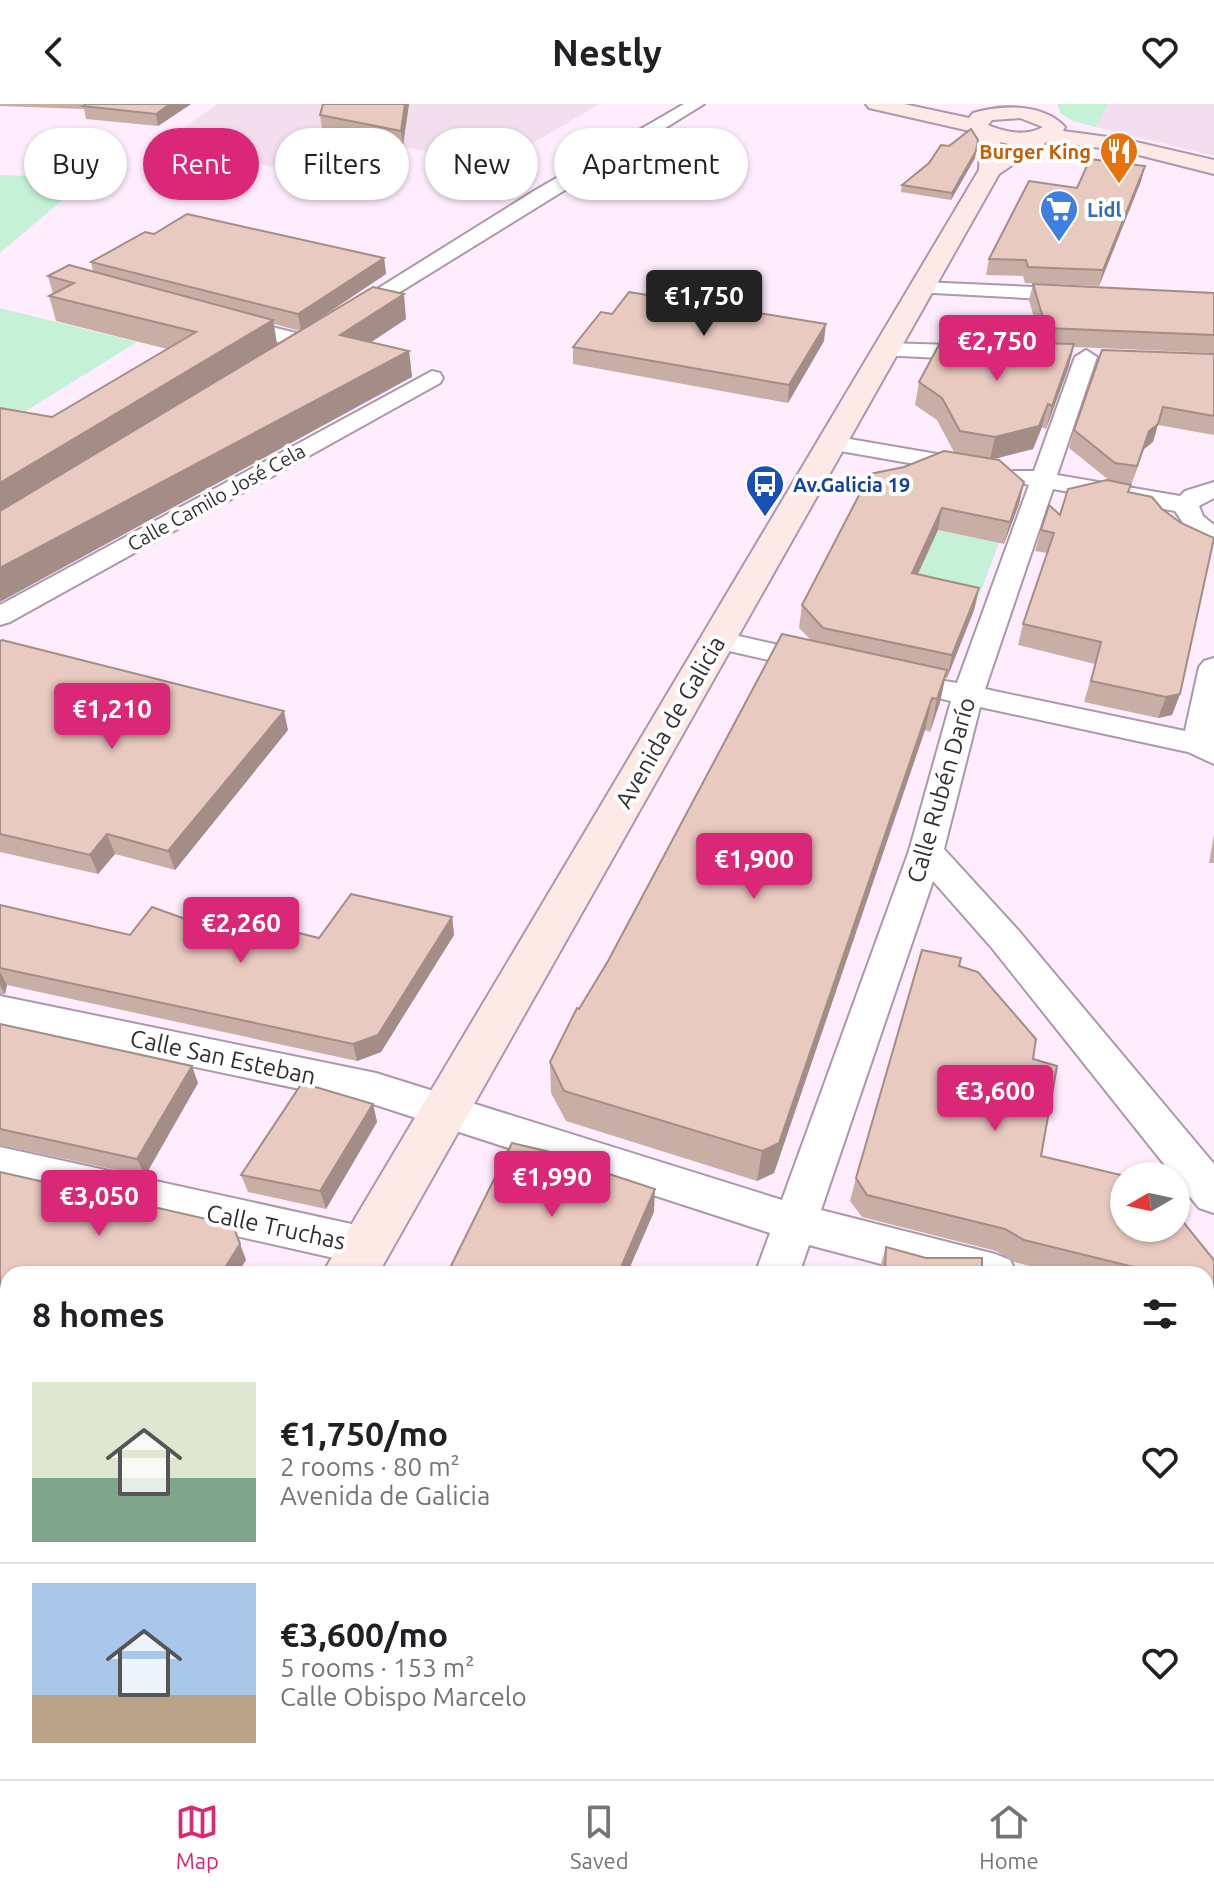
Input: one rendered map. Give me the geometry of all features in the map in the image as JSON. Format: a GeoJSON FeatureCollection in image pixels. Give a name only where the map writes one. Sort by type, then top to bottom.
{"type":"FeatureCollection","features":[{"type":"Feature","properties":{"kind":"main road"},"geometry":{"type":"LineString","coordinates":[[876,104],[992,117]]}},
{"type":"Feature","properties":{"kind":"main road"},"geometry":{"type":"LineString","coordinates":[[893,104],[992,117],[1011,138],[1043,123],[1214,157]]}},
{"type":"Feature","properties":{"kind":"main road"},"geometry":{"type":"LineString","coordinates":[[990,170],[992,117]]}},
{"type":"Feature","properties":{"kind":"main road"},"geometry":{"type":"LineString","coordinates":[[1043,123],[1214,167]]}},
{"type":"Feature","properties":{"kind":"main road","name":"Avenida de Galicia"},"geometry":{"type":"LineString","coordinates":[[357,1260],[990,170],[1043,123]]}},
{"type":"Feature","properties":{"kind":"street"},"geometry":{"type":"LineString","coordinates":[[277,358],[541,195],[696,104]]}},
{"type":"Feature","properties":{"kind":"street"},"geometry":{"type":"LineString","coordinates":[[922,288],[1104,296]]}},
{"type":"Feature","properties":{"kind":"street"},"geometry":{"type":"LineString","coordinates":[[211,317],[316,334]]}},
{"type":"Feature","properties":{"kind":"street"},"geometry":{"type":"LineString","coordinates":[[886,350],[1009,354]]}},
{"type":"Feature","properties":{"kind":"street","name":"Calle Rubén Darío"},"geometry":{"type":"LineString","coordinates":[[780,1266],[926,851],[968,695],[1043,480],[1078,357],[1114,358]]}},
{"type":"Feature","properties":{"kind":"street","name":"Calle Camilo José Cela"},"geometry":{"type":"LineString","coordinates":[[0,616],[432,378]]}},
{"type":"Feature","properties":{"kind":"street"},"geometry":{"type":"LineString","coordinates":[[832,443],[1186,505]]}},
{"type":"Feature","properties":{"kind":"street"},"geometry":{"type":"LineString","coordinates":[[1186,505],[1194,496],[1214,490]]}},
{"type":"Feature","properties":{"kind":"street"},"geometry":{"type":"LineString","coordinates":[[1186,505],[1188,516],[1214,535]]}},
{"type":"Feature","properties":{"kind":"street"},"geometry":{"type":"LineString","coordinates":[[717,640],[847,669]]}},
{"type":"Feature","properties":{"kind":"street"},"geometry":{"type":"LineString","coordinates":[[923,685],[1206,749],[1214,667]]}},
{"type":"Feature","properties":{"kind":"street"},"geometry":{"type":"LineString","coordinates":[[926,851],[995,928],[1214,1195]]}},
{"type":"Feature","properties":{"kind":"street","name":"Calle San Esteban"},"geometry":{"type":"LineString","coordinates":[[0,1011],[376,1089],[796,1223],[964,1266]]}},
{"type":"Feature","properties":{"kind":"street","name":"Calle Truchas"},"geometry":{"type":"LineString","coordinates":[[0,1165],[357,1260]]}},
{"type":"Feature","properties":{"kind":"shaded area"},"geometry":{"type":"Polygon","coordinates":[[[217,104],[600,104],[538,140],[538,128],[425,128],[425,151],[409,148],[409,128],[275,128],[275,165],[272,167],[259,164],[259,128],[183,128],[217,104]]]}},
{"type":"Feature","properties":{"kind":"shaded area"},"geometry":{"type":"Polygon","coordinates":[[[1108,104],[1214,104],[1214,156],[1096,127],[1108,104]]]}},
{"type":"Feature","properties":{"kind":"green space"},"geometry":{"type":"Polygon","coordinates":[[[1058,104],[1108,104],[1096,127],[1073,121],[1060,113],[1058,104]]]}},
{"type":"Feature","properties":{"kind":"green space"},"geometry":{"type":"Polygon","coordinates":[[[0,175],[24,176],[24,200],[62,200],[0,253],[0,175]]]}},
{"type":"Feature","properties":{"kind":"green space"},"geometry":{"type":"Polygon","coordinates":[[[0,308],[137,342],[0,427],[0,308]]]}},
{"type":"Feature","properties":{"kind":"green space"},"geometry":{"type":"Polygon","coordinates":[[[937,530],[999,543],[974,610],[908,595],[937,530]]]}},
{"type":"Feature","properties":{"kind":"building"},"geometry":{"type":"Polygon","coordinates":[[[170,104],[156,114],[83,106],[170,104]]]}},
{"type":"Feature","properties":{"kind":"building"},"geometry":{"type":"Polygon","coordinates":[[[323,104],[405,104],[401,128],[386,128],[320,115],[323,104]]]}},
{"type":"Feature","properties":{"kind":"building"},"geometry":{"type":"Polygon","coordinates":[[[971,129],[978,140],[976,151],[952,193],[902,185],[929,163],[941,145],[949,146],[971,129]]]}},
{"type":"Feature","properties":{"kind":"building","name":"Lidl"},"geometry":{"type":"Polygon","coordinates":[[[1090,159],[1145,166],[1103,270],[1028,267],[1026,260],[989,259],[1029,181],[1077,188],[1090,159]]]}},
{"type":"Feature","properties":{"kind":"building"},"geometry":{"type":"Polygon","coordinates":[[[187,214],[384,258],[298,314],[91,262],[145,232],[154,234],[187,214]]]}},
{"type":"Feature","properties":{"kind":"building"},"geometry":{"type":"Polygon","coordinates":[[[69,265],[273,320],[0,483],[0,408],[52,417],[196,332],[49,296],[74,283],[48,276],[69,265]]]}},
{"type":"Feature","properties":{"kind":"building"},"geometry":{"type":"Polygon","coordinates":[[[1033,284],[1214,293],[1214,335],[1046,328],[1033,284]]]}},
{"type":"Feature","properties":{"kind":"building"},"geometry":{"type":"Polygon","coordinates":[[[373,287],[404,294],[340,335],[409,351],[0,568],[0,511],[373,287]]]}},
{"type":"Feature","properties":{"kind":"building"},"geometry":{"type":"Polygon","coordinates":[[[629,292],[826,324],[789,385],[573,347],[601,312],[612,314],[629,292]]]}},
{"type":"Feature","properties":{"kind":"building"},"geometry":{"type":"Polygon","coordinates":[[[941,341],[1074,344],[1052,406],[1048,404],[1039,426],[995,437],[960,431],[942,398],[919,382],[941,341]]]}},
{"type":"Feature","properties":{"kind":"building"},"geometry":{"type":"Polygon","coordinates":[[[1102,350],[1214,354],[1214,416],[1163,407],[1158,424],[1149,431],[1137,466],[1115,463],[1074,430],[1102,350]]]}},
{"type":"Feature","properties":{"kind":"building"},"geometry":{"type":"Polygon","coordinates":[[[944,451],[999,460],[1024,482],[1010,522],[942,508],[912,573],[979,588],[952,655],[823,628],[802,605],[870,474],[904,467],[944,451]]]}},
{"type":"Feature","properties":{"kind":"building"},"geometry":{"type":"Polygon","coordinates":[[[1107,480],[1131,485],[1128,492],[1152,497],[1181,523],[1214,538],[1180,694],[1166,697],[1091,681],[1101,642],[1023,624],[1054,533],[1041,530],[1049,505],[1060,515],[1068,489],[1107,480]]]}},
{"type":"Feature","properties":{"kind":"building"},"geometry":{"type":"Polygon","coordinates":[[[782,634],[947,670],[937,699],[932,698],[779,1143],[762,1151],[564,1091],[550,1062],[577,1008],[608,961],[782,634]]]}},
{"type":"Feature","properties":{"kind":"building"},"geometry":{"type":"Polygon","coordinates":[[[2,640],[284,711],[168,851],[107,834],[90,855],[0,834],[2,640]]]}},
{"type":"Feature","properties":{"kind":"building"},"geometry":{"type":"Polygon","coordinates":[[[351,894],[452,917],[378,1035],[353,1044],[0,968],[0,905],[130,935],[152,907],[252,943],[267,925],[319,938],[351,894]]]}},
{"type":"Feature","properties":{"kind":"building"},"geometry":{"type":"Polygon","coordinates":[[[922,950],[961,958],[959,966],[978,972],[1036,1039],[1033,1059],[1057,1066],[1041,1156],[1110,1172],[1110,1242],[1190,1242],[1190,1230],[1214,1260],[1214,1266],[1130,1266],[1024,1240],[1005,1229],[867,1195],[856,1178],[922,950]]]}},
{"type":"Feature","properties":{"kind":"building"},"geometry":{"type":"Polygon","coordinates":[[[0,1024],[192,1066],[137,1159],[0,1129],[0,1024]]]}},
{"type":"Feature","properties":{"kind":"building"},"geometry":{"type":"Polygon","coordinates":[[[302,1083],[373,1104],[320,1191],[241,1175],[302,1083]]]}},
{"type":"Feature","properties":{"kind":"building"},"geometry":{"type":"Polygon","coordinates":[[[512,1143],[593,1162],[591,1168],[655,1189],[621,1266],[451,1266],[512,1143]]]}},
{"type":"Feature","properties":{"kind":"building"},"geometry":{"type":"Polygon","coordinates":[[[0,1172],[233,1225],[240,1244],[226,1266],[0,1266],[0,1172]]]}},
{"type":"Feature","properties":{"kind":"building"},"geometry":{"type":"Polygon","coordinates":[[[886,1247],[926,1258],[982,1258],[982,1266],[885,1266],[886,1247]]]}},
{"type":"Feature","properties":{"kind":"place","name":"Burger King"},"geometry":{"type":"Point","coordinates":[1119,185]}},
{"type":"Feature","properties":{"kind":"place","name":"Lidl"},"geometry":{"type":"Point","coordinates":[1059,243]}},
{"type":"Feature","properties":{"kind":"place","name":"Av.Galicia 19"},"geometry":{"type":"Point","coordinates":[765,518]}}]}
